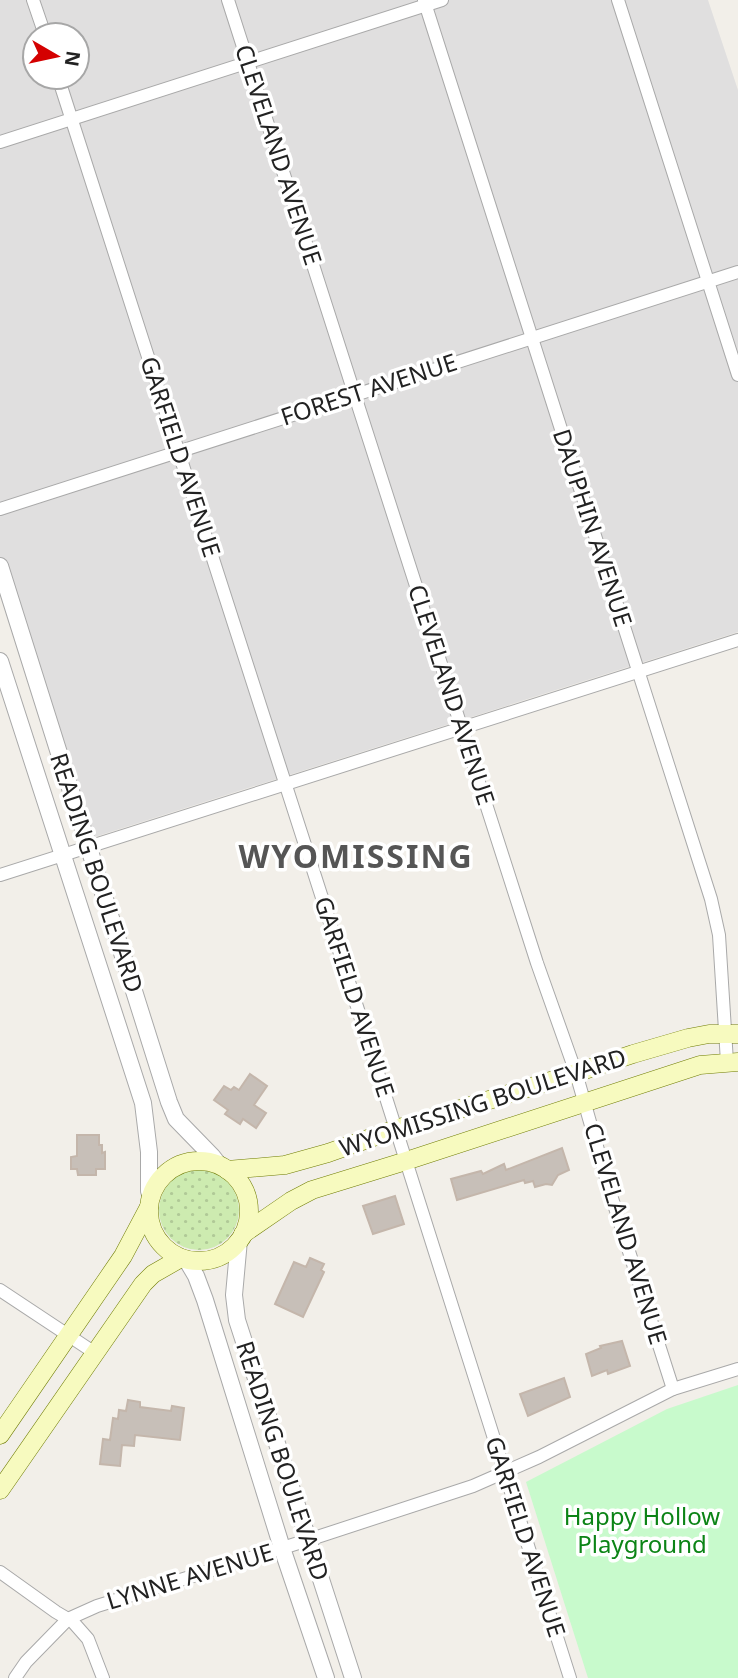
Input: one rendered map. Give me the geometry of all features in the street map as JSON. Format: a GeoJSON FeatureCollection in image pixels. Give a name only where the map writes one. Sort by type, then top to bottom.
{"type":"FeatureCollection","features":[{"type":"Feature","properties":{"kind":"main road","name":"WYOMISSING BOULEVARD"},"geometry":{"type":"LineString","coordinates":[[223,1167],[285,1165],[633,1054],[688,1038],[732,1034]]}},
{"type":"Feature","properties":{"kind":"main road","name":"WYOMISSING BOULEVARD"},"geometry":{"type":"LineString","coordinates":[[241,1237],[291,1201],[312,1190],[700,1065],[733,1062]]}},
{"type":"Feature","properties":{"kind":"main road"},"geometry":{"type":"LineString","coordinates":[[0,1435],[123,1256],[156,1186],[163,1176],[178,1166],[195,1161],[223,1167],[242,1185],[249,1213],[241,1237],[230,1250],[212,1259],[199,1261],[184,1259],[169,1251],[155,1235],[150,1222],[150,1202]]}},
{"type":"Feature","properties":{"kind":"main road"},"geometry":{"type":"LineString","coordinates":[[0,1490],[143,1284],[153,1273],[184,1259]]}},
{"type":"Feature","properties":{"kind":"street"},"geometry":{"type":"LineString","coordinates":[[33,0],[40,21]]}},
{"type":"Feature","properties":{"kind":"street","name":"CLEVELAND AVENUE"},"geometry":{"type":"LineString","coordinates":[[228,0],[537,963],[576,1073],[610,1192],[673,1389]]}},
{"type":"Feature","properties":{"kind":"street"},"geometry":{"type":"LineString","coordinates":[[0,142],[425,3],[442,0]]}},
{"type":"Feature","properties":{"kind":"street"},"geometry":{"type":"LineString","coordinates":[[618,0],[738,375]]}},
{"type":"Feature","properties":{"kind":"street","name":"DAUPHIN AVENUE"},"geometry":{"type":"LineString","coordinates":[[425,3],[713,908],[732,1034],[733,1062]]}},
{"type":"Feature","properties":{"kind":"street","name":"GARFIELD AVENUE"},"geometry":{"type":"LineString","coordinates":[[63,91],[407,1161],[569,1678]]}},
{"type":"Feature","properties":{"kind":"street","name":"FOREST AVENUE"},"geometry":{"type":"LineString","coordinates":[[0,509],[738,272]]}},
{"type":"Feature","properties":{"kind":"street","name":"READING BOULEVARD"},"geometry":{"type":"LineString","coordinates":[[0,566],[169,1102],[176,1119],[223,1167]]}},
{"type":"Feature","properties":{"kind":"street"},"geometry":{"type":"LineString","coordinates":[[0,876],[738,640]]}},
{"type":"Feature","properties":{"kind":"street","name":"READING BOULEVARD"},"geometry":{"type":"LineString","coordinates":[[0,661],[143,1102],[147,1129],[150,1202]]}},
{"type":"Feature","properties":{"kind":"street","name":"READING BOULEVARD"},"geometry":{"type":"LineString","coordinates":[[241,1237],[234,1294],[237,1320],[353,1678]]}},
{"type":"Feature","properties":{"kind":"street","name":"READING BOULEVARD"},"geometry":{"type":"LineString","coordinates":[[184,1259],[196,1276],[205,1300],[282,1548],[326,1678]]}},
{"type":"Feature","properties":{"kind":"street"},"geometry":{"type":"LineString","coordinates":[[0,1290],[95,1353]]}},
{"type":"Feature","properties":{"kind":"street","name":"LYNNE AVENUE"},"geometry":{"type":"LineString","coordinates":[[15,1678],[26,1662],[68,1619],[97,1606],[473,1486],[505,1473],[673,1389],[738,1369]]}},
{"type":"Feature","properties":{"kind":"street"},"geometry":{"type":"LineString","coordinates":[[0,1572],[73,1622],[88,1639],[103,1678]]}},
{"type":"Feature","properties":{"kind":"shaded area"},"geometry":{"type":"Polygon","coordinates":[[[0,0],[708,0],[738,90],[738,632],[79,842],[0,591],[0,0]]]}},
{"type":"Feature","properties":{"kind":"green space"},"geometry":{"type":"Polygon","coordinates":[[[199,1170],[214,1173],[227,1182],[236,1195],[239,1210],[236,1225],[227,1238],[214,1247],[199,1250],[184,1247],[171,1238],[162,1225],[159,1210],[162,1195],[171,1182],[184,1173],[199,1170]]]}},
{"type":"Feature","properties":{"kind":"green space","name":"Happy Hollow Playground"},"geometry":{"type":"Polygon","coordinates":[[[738,1385],[738,1678],[588,1678],[526,1482],[667,1409],[738,1385]]]}},
{"type":"Feature","properties":{"kind":"building"},"geometry":{"type":"Polygon","coordinates":[[[250,1074],[267,1086],[254,1105],[266,1113],[256,1128],[243,1119],[240,1124],[225,1114],[228,1110],[214,1100],[224,1086],[239,1090],[250,1074]]]}},
{"type":"Feature","properties":{"kind":"building"},"geometry":{"type":"Polygon","coordinates":[[[77,1135],[99,1135],[99,1145],[102,1145],[102,1153],[105,1152],[105,1169],[96,1169],[96,1175],[78,1175],[77,1169],[71,1169],[71,1157],[77,1156],[77,1135]]]}},
{"type":"Feature","properties":{"kind":"building"},"geometry":{"type":"Polygon","coordinates":[[[562,1148],[569,1170],[558,1175],[552,1185],[535,1187],[533,1181],[525,1183],[524,1180],[457,1200],[451,1179],[481,1171],[483,1174],[504,1164],[506,1170],[562,1148]]]}},
{"type":"Feature","properties":{"kind":"building"},"geometry":{"type":"Polygon","coordinates":[[[395,1196],[404,1224],[373,1234],[363,1206],[395,1196]]]}},
{"type":"Feature","properties":{"kind":"building"},"geometry":{"type":"Polygon","coordinates":[[[310,1258],[324,1264],[321,1270],[324,1272],[303,1317],[275,1304],[294,1262],[306,1267],[310,1258]]]}},
{"type":"Feature","properties":{"kind":"building"},"geometry":{"type":"Polygon","coordinates":[[[622,1341],[630,1366],[608,1374],[607,1370],[592,1376],[586,1354],[601,1348],[600,1346],[622,1341]]]}},
{"type":"Feature","properties":{"kind":"building"},"geometry":{"type":"Polygon","coordinates":[[[564,1378],[570,1397],[528,1416],[520,1394],[564,1378]]]}},
{"type":"Feature","properties":{"kind":"building"},"geometry":{"type":"Polygon","coordinates":[[[128,1400],[140,1402],[140,1407],[171,1411],[172,1406],[184,1408],[180,1440],[135,1435],[134,1446],[122,1445],[120,1466],[100,1464],[103,1439],[110,1440],[113,1418],[118,1419],[119,1410],[126,1411],[128,1400]]]}},
{"type":"Feature","properties":{"kind":"district","name":"WYOMISSING"},"geometry":{"type":"Point","coordinates":[356,857]}}]}
